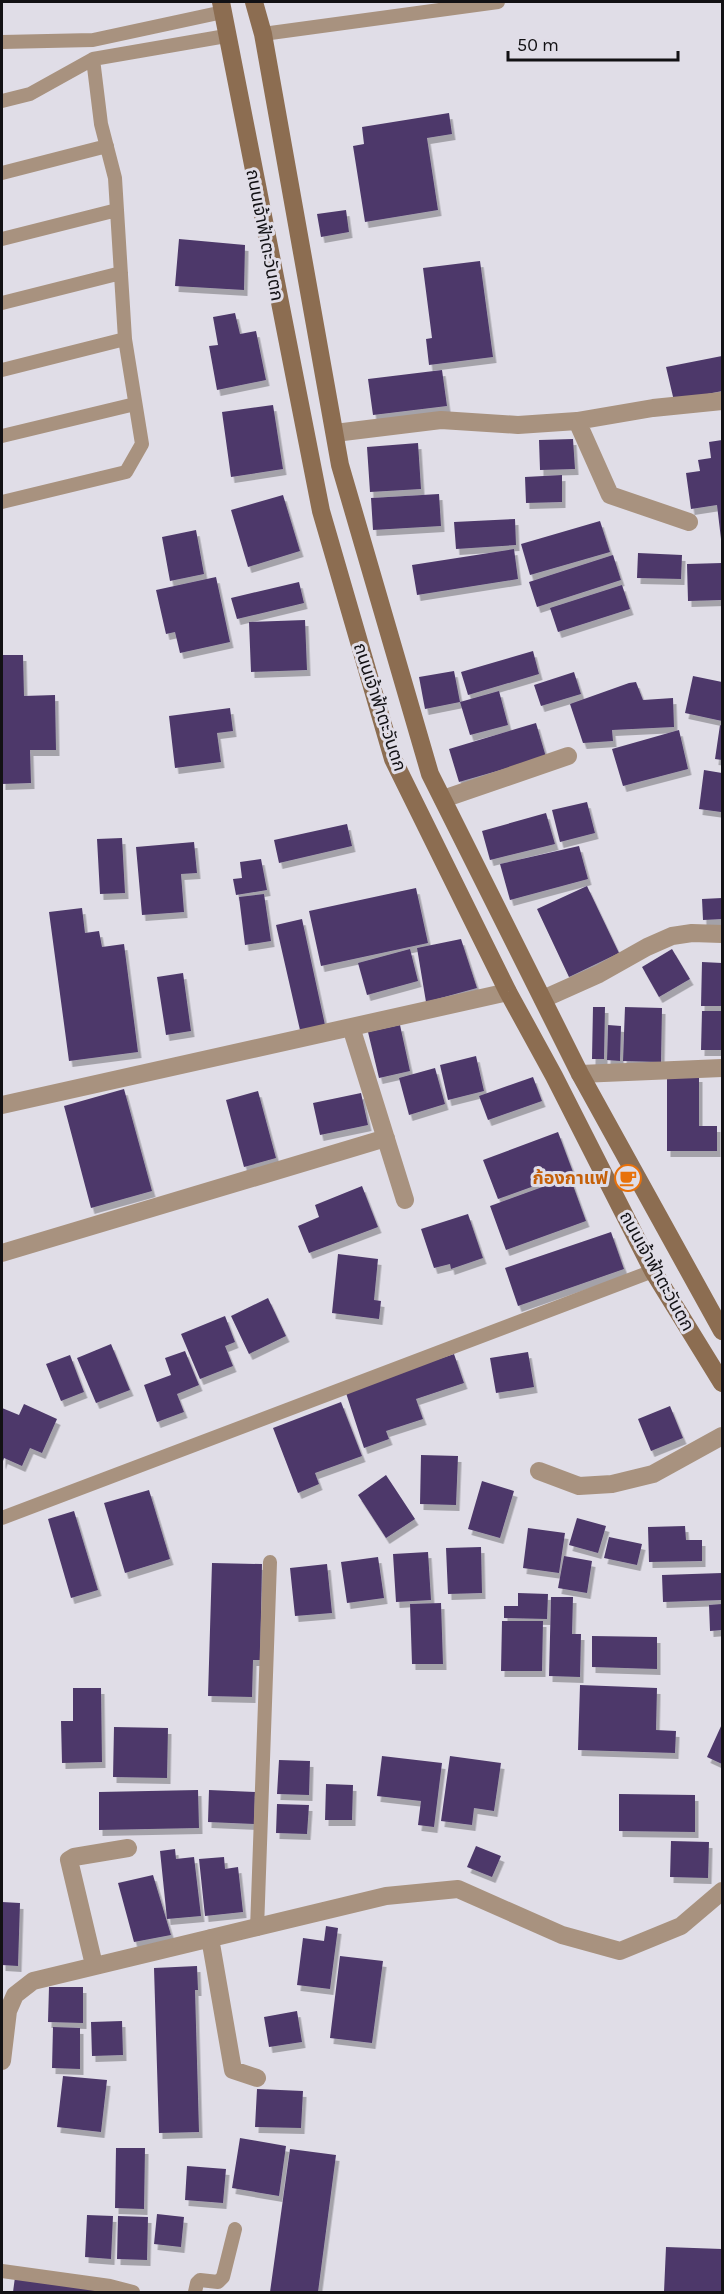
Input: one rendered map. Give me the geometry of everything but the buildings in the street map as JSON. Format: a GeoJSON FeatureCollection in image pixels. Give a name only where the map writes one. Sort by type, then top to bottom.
{"type":"FeatureCollection","features":[{"type":"Feature","properties":{"kind":"main road","name":"ถนนเจ้าฟ้าตะวันตก"},"geometry":{"type":"LineString","coordinates":[[254,2],[263,34],[340,465],[430,774],[580,1074],[723,1330]]}},
{"type":"Feature","properties":{"kind":"main road","name":"ถนนเจ้าฟ้าตะวันตก"},"geometry":{"type":"LineString","coordinates":[[221,7],[321,511],[393,759],[507,992],[554,1076],[653,1271],[723,1383]]}},
{"type":"Feature","properties":{"kind":"street"},"geometry":{"type":"LineString","coordinates":[[335,433],[441,420],[518,425],[577,421],[653,408],[723,401]]}},
{"type":"Feature","properties":{"kind":"street"},"geometry":{"type":"LineString","coordinates":[[577,421],[610,495],[689,522]]}},
{"type":"Feature","properties":{"kind":"street"},"geometry":{"type":"LineString","coordinates":[[443,799],[568,756]]}},
{"type":"Feature","properties":{"kind":"street"},"geometry":{"type":"LineString","coordinates":[[543,999],[599,974],[672,936],[692,933],[723,934]]}},
{"type":"Feature","properties":{"kind":"street"},"geometry":{"type":"LineString","coordinates":[[2,1105],[507,992]]}},
{"type":"Feature","properties":{"kind":"street"},"geometry":{"type":"LineString","coordinates":[[351,1027],[405,1200]]}},
{"type":"Feature","properties":{"kind":"street"},"geometry":{"type":"LineString","coordinates":[[580,1074],[723,1068]]}},
{"type":"Feature","properties":{"kind":"street"},"geometry":{"type":"LineString","coordinates":[[2,1253],[386,1138]]}},
{"type":"Feature","properties":{"kind":"street"},"geometry":{"type":"LineString","coordinates":[[538,1471],[579,1486],[612,1484],[653,1474],[723,1437]]}},
{"type":"Feature","properties":{"kind":"street"},"geometry":{"type":"LineString","coordinates":[[94,1965],[69,1860],[74,1857],[128,1848]]}},
{"type":"Feature","properties":{"kind":"street"},"geometry":{"type":"LineString","coordinates":[[2,2061],[8,1994],[33,1981],[210,1938],[257,1929],[386,1896],[458,1890],[562,1935],[620,1951],[681,1926],[723,1891]]}},
{"type":"Feature","properties":{"kind":"street"},"geometry":{"type":"LineString","coordinates":[[210,1938],[233,2070],[257,2078]]}},
{"type":"Feature","properties":{"kind":"lane"},"geometry":{"type":"LineString","coordinates":[[263,34],[498,2]]}},
{"type":"Feature","properties":{"kind":"lane"},"geometry":{"type":"LineString","coordinates":[[2,42],[93,40],[221,7]]}},
{"type":"Feature","properties":{"kind":"lane"},"geometry":{"type":"LineString","coordinates":[[2,101],[30,94],[93,59],[226,36]]}},
{"type":"Feature","properties":{"kind":"lane"},"geometry":{"type":"LineString","coordinates":[[2,502],[126,472],[142,444],[124,339],[115,178],[101,124],[93,59]]}},
{"type":"Feature","properties":{"kind":"lane"},"geometry":{"type":"LineString","coordinates":[[2,173],[107,146]]}},
{"type":"Feature","properties":{"kind":"lane"},"geometry":{"type":"LineString","coordinates":[[2,239],[117,210]]}},
{"type":"Feature","properties":{"kind":"lane"},"geometry":{"type":"LineString","coordinates":[[2,303],[121,273]]}},
{"type":"Feature","properties":{"kind":"lane"},"geometry":{"type":"LineString","coordinates":[[2,369],[124,339]]}},
{"type":"Feature","properties":{"kind":"lane"},"geometry":{"type":"LineString","coordinates":[[2,436],[135,404]]}},
{"type":"Feature","properties":{"kind":"lane"},"geometry":{"type":"LineString","coordinates":[[2,1518],[653,1271]]}},
{"type":"Feature","properties":{"kind":"lane"},"geometry":{"type":"LineString","coordinates":[[257,1929],[270,1562]]}},
{"type":"Feature","properties":{"kind":"lane"},"geometry":{"type":"LineString","coordinates":[[195,2292],[200,2280],[218,2282],[223,2277],[235,2229]]}},
{"type":"Feature","properties":{"kind":"lane"},"geometry":{"type":"LineString","coordinates":[[2,2271],[133,2292]]}},
{"type":"Feature","properties":{"kind":"place","name":"ก้องกาแฟ"},"geometry":{"type":"Point","coordinates":[628,1178]}}]}
